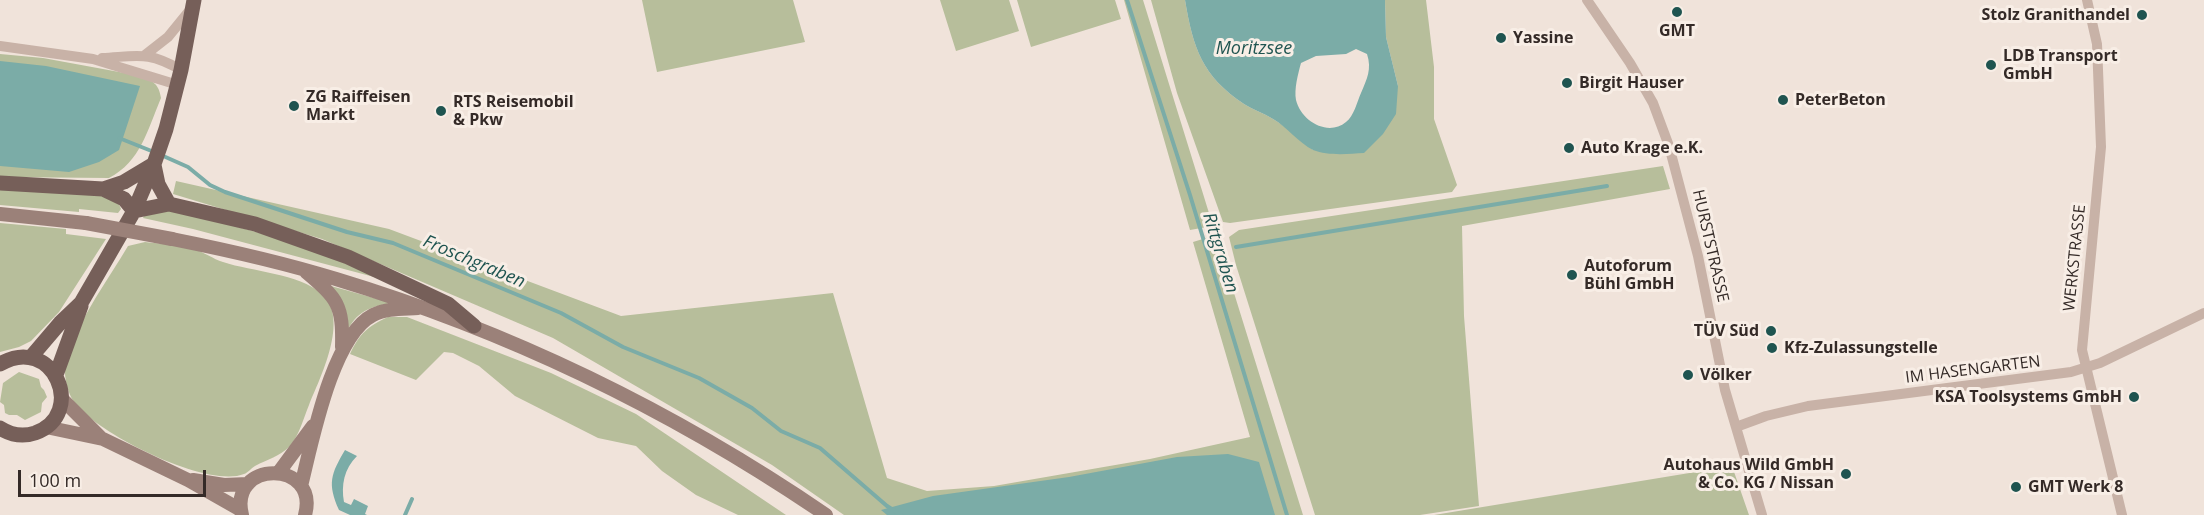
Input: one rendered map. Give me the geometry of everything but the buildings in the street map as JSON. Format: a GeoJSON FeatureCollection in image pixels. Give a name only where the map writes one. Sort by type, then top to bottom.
{"type":"FeatureCollection","features":[{"type":"Feature","properties":{"kind":"main road"},"geometry":{"type":"LineString","coordinates":[[56,375],[81,303],[134,211],[154,164],[180,77],[194,2]]}},
{"type":"Feature","properties":{"kind":"main road"},"geometry":{"type":"LineString","coordinates":[[0,183],[103,189],[124,182],[154,164]]}},
{"type":"Feature","properties":{"kind":"main road"},"geometry":{"type":"LineString","coordinates":[[154,164],[158,184],[169,204]]}},
{"type":"Feature","properties":{"kind":"main road"},"geometry":{"type":"LineString","coordinates":[[103,189],[124,199],[134,211]]}},
{"type":"Feature","properties":{"kind":"main road"},"geometry":{"type":"LineString","coordinates":[[134,211],[169,204],[255,224],[348,257],[448,304],[474,326]]}},
{"type":"Feature","properties":{"kind":"main road"},"geometry":{"type":"LineString","coordinates":[[0,214],[87,223],[172,239],[302,269],[474,326],[549,357],[640,402],[725,449],[826,515]]}},
{"type":"Feature","properties":{"kind":"main road"},"geometry":{"type":"LineString","coordinates":[[302,269],[336,301],[342,321],[342,349]]}},
{"type":"Feature","properties":{"kind":"main road"},"geometry":{"type":"LineString","coordinates":[[31,357],[60,323],[81,303]]}},
{"type":"Feature","properties":{"kind":"main road"},"geometry":{"type":"LineString","coordinates":[[300,486],[317,419],[342,349],[357,326],[382,311],[423,308]]}},
{"type":"Feature","properties":{"kind":"main road"},"geometry":{"type":"LineString","coordinates":[[0,364],[15,357],[31,357],[43,362],[56,375],[62,391],[57,415],[46,427],[28,435],[3,433]]}},
{"type":"Feature","properties":{"kind":"main road"},"geometry":{"type":"LineString","coordinates":[[62,399],[103,439]]}},
{"type":"Feature","properties":{"kind":"main road"},"geometry":{"type":"LineString","coordinates":[[279,472],[317,419]]}},
{"type":"Feature","properties":{"kind":"main road"},"geometry":{"type":"LineString","coordinates":[[46,427],[103,439],[188,480],[242,512]]}},
{"type":"Feature","properties":{"kind":"main road"},"geometry":{"type":"LineString","coordinates":[[188,480],[224,485],[248,484],[265,473],[279,472],[289,476],[300,486],[305,495],[308,514]]}},
{"type":"Feature","properties":{"kind":"main road"},"geometry":{"type":"LineString","coordinates":[[242,512],[242,496],[248,484]]}},
{"type":"Feature","properties":{"kind":"street","name":"HURSTSTRASSE"},"geometry":{"type":"LineString","coordinates":[[1587,0],[1630,63],[1653,103],[1669,146],[1698,256],[1725,390],[1762,515]]}},
{"type":"Feature","properties":{"kind":"street","name":"WERKSTRASSE"},"geometry":{"type":"LineString","coordinates":[[2087,0],[2097,44],[2101,147],[2082,350],[2122,515]]}},
{"type":"Feature","properties":{"kind":"street"},"geometry":{"type":"LineString","coordinates":[[145,55],[168,37],[194,2]]}},
{"type":"Feature","properties":{"kind":"street"},"geometry":{"type":"LineString","coordinates":[[0,46],[93,59],[180,77]]}},
{"type":"Feature","properties":{"kind":"street"},"geometry":{"type":"LineString","coordinates":[[93,59],[145,55],[161,59],[180,77]]}},
{"type":"Feature","properties":{"kind":"street","name":"IM HASENGARTEN"},"geometry":{"type":"LineString","coordinates":[[1736,427],[1766,416],[1808,406],[1995,383],[2085,368],[2204,313]]}},
{"type":"Feature","properties":{"kind":"green space"},"geometry":{"type":"Polygon","coordinates":[[[642,0],[793,0],[805,42],[657,72],[642,0]]]}},
{"type":"Feature","properties":{"kind":"green space"},"geometry":{"type":"Polygon","coordinates":[[[940,0],[1009,0],[1019,31],[956,51],[940,0]]]}},
{"type":"Feature","properties":{"kind":"green space"},"geometry":{"type":"Polygon","coordinates":[[[1017,0],[1115,0],[1121,19],[1031,47],[1017,0]]]}},
{"type":"Feature","properties":{"kind":"green space"},"geometry":{"type":"Polygon","coordinates":[[[1124,0],[1143,0],[1213,226],[1190,230],[1124,0]]]}},
{"type":"Feature","properties":{"kind":"green space"},"geometry":{"type":"Polygon","coordinates":[[[1151,0],[1185,0],[1196,47],[1218,83],[1244,104],[1283,126],[1313,150],[1398,86],[1386,37],[1385,0],[1426,0],[1434,67],[1434,119],[1457,185],[1452,192],[1230,223],[1223,222],[1177,93],[1151,0]]]}},
{"type":"Feature","properties":{"kind":"green space"},"geometry":{"type":"Polygon","coordinates":[[[0,54],[43,58],[141,76],[152,81],[159,89],[161,98],[142,144],[129,163],[109,178],[0,177],[0,54]]]}},
{"type":"Feature","properties":{"kind":"green space"},"geometry":{"type":"Polygon","coordinates":[[[1663,166],[1670,189],[1462,226],[1464,316],[1479,506],[1420,515],[1315,515],[1229,237],[1239,230],[1663,166]]]}},
{"type":"Feature","properties":{"kind":"green space"},"geometry":{"type":"Polygon","coordinates":[[[176,181],[389,229],[621,316],[833,293],[887,478],[927,491],[994,486],[1150,459],[1250,437],[1193,242],[1216,235],[1303,515],[844,515],[772,465],[553,338],[322,239],[173,194],[176,181]]]}},
{"type":"Feature","properties":{"kind":"green space"},"geometry":{"type":"Polygon","coordinates":[[[0,189],[100,192],[118,202],[121,209],[118,213],[79,209],[79,212],[0,205],[0,189]]]}},
{"type":"Feature","properties":{"kind":"green space"},"geometry":{"type":"Polygon","coordinates":[[[165,207],[289,241],[393,282],[143,218],[147,209],[165,207]]]}},
{"type":"Feature","properties":{"kind":"green space"},"geometry":{"type":"Polygon","coordinates":[[[0,223],[66,229],[66,234],[106,239],[59,312],[31,341],[0,352],[0,223]]]}},
{"type":"Feature","properties":{"kind":"green space"},"geometry":{"type":"Polygon","coordinates":[[[145,242],[188,247],[223,262],[288,277],[312,287],[322,294],[330,305],[333,333],[330,349],[320,380],[296,437],[282,453],[245,473],[227,476],[205,473],[153,455],[86,415],[70,395],[65,367],[74,338],[128,246],[145,242]]]}},
{"type":"Feature","properties":{"kind":"green space"},"geometry":{"type":"Polygon","coordinates":[[[331,286],[392,303],[364,311],[346,333],[345,308],[331,286]]]}},
{"type":"Feature","properties":{"kind":"green space"},"geometry":{"type":"Polygon","coordinates":[[[388,317],[407,317],[551,373],[636,414],[786,515],[738,515],[696,495],[662,471],[636,446],[598,438],[515,396],[479,366],[453,353],[444,352],[416,380],[350,354],[365,331],[388,317]]]}},
{"type":"Feature","properties":{"kind":"green space"},"geometry":{"type":"Polygon","coordinates":[[[19,372],[39,379],[47,397],[42,403],[41,412],[25,420],[17,415],[5,413],[4,405],[0,402],[3,383],[19,372]]]}},
{"type":"Feature","properties":{"kind":"green space"},"geometry":{"type":"Polygon","coordinates":[[[1732,466],[1749,515],[1434,515],[1732,466]]]}},
{"type":"Feature","properties":{"kind":"water","name":"Moritzsee"},"geometry":{"type":"Polygon","coordinates":[[[1185,0],[1385,0],[1386,37],[1398,86],[1396,114],[1383,134],[1364,153],[1332,154],[1313,150],[1278,122],[1244,104],[1218,83],[1196,47],[1185,0]],[[1356,49],[1346,54],[1316,56],[1301,63],[1296,86],[1296,100],[1299,108],[1309,120],[1331,128],[1349,119],[1367,78],[1369,64],[1367,54],[1356,49]]]}},
{"type":"Feature","properties":{"kind":"water"},"geometry":{"type":"Polygon","coordinates":[[[0,61],[46,66],[140,86],[119,150],[99,162],[69,172],[0,166],[0,61]]]}},
{"type":"Feature","properties":{"kind":"water"},"geometry":{"type":"Polygon","coordinates":[[[345,450],[357,456],[349,466],[344,478],[344,502],[351,505],[354,499],[368,506],[365,514],[367,515],[350,515],[339,510],[335,501],[332,479],[345,450]]]}},
{"type":"Feature","properties":{"kind":"water"},"geometry":{"type":"Polygon","coordinates":[[[1228,454],[1259,462],[1275,515],[887,515],[881,510],[933,496],[1069,477],[1177,457],[1228,454]]]}},
{"type":"Feature","properties":{"kind":"waterway","name":"Rittgraben"},"geometry":{"type":"LineString","coordinates":[[1127,0],[1190,195],[1287,515]]}},
{"type":"Feature","properties":{"kind":"waterway","name":"Froschgraben"},"geometry":{"type":"LineString","coordinates":[[119,138],[154,152]]}},
{"type":"Feature","properties":{"kind":"waterway","name":"Froschgraben"},"geometry":{"type":"LineString","coordinates":[[161,155],[188,167],[210,185],[225,192],[347,232],[393,243],[561,313],[623,347],[699,378],[752,408],[781,431],[820,448],[887,506],[901,515]]}},
{"type":"Feature","properties":{"kind":"waterway"},"geometry":{"type":"LineString","coordinates":[[1236,247],[1607,186]]}},
{"type":"Feature","properties":{"kind":"waterway"},"geometry":{"type":"LineString","coordinates":[[405,515],[412,499]]}},
{"type":"Feature","properties":{"kind":"place","name":"GMT"},"geometry":{"type":"Point","coordinates":[1677,12]}},
{"type":"Feature","properties":{"kind":"place","name":"Stolz Granithandel"},"geometry":{"type":"Point","coordinates":[2142,15]}},
{"type":"Feature","properties":{"kind":"place","name":"Yassine"},"geometry":{"type":"Point","coordinates":[1501,38]}},
{"type":"Feature","properties":{"kind":"place","name":"LDB Transport GmbH"},"geometry":{"type":"Point","coordinates":[1991,65]}},
{"type":"Feature","properties":{"kind":"place","name":"Birgit Hauser"},"geometry":{"type":"Point","coordinates":[1567,83]}},
{"type":"Feature","properties":{"kind":"place","name":"PeterBeton"},"geometry":{"type":"Point","coordinates":[1783,100]}},
{"type":"Feature","properties":{"kind":"place","name":"ZG Raiffeisen Markt"},"geometry":{"type":"Point","coordinates":[294,106]}},
{"type":"Feature","properties":{"kind":"place","name":"RTS Reisemobil & Pkw"},"geometry":{"type":"Point","coordinates":[441,111]}},
{"type":"Feature","properties":{"kind":"place","name":"Auto Krage e.K."},"geometry":{"type":"Point","coordinates":[1569,148]}},
{"type":"Feature","properties":{"kind":"place","name":"Autoforum Bühl GmbH"},"geometry":{"type":"Point","coordinates":[1572,275]}},
{"type":"Feature","properties":{"kind":"place","name":"TÜV Süd"},"geometry":{"type":"Point","coordinates":[1771,331]}},
{"type":"Feature","properties":{"kind":"place","name":"Kfz-Zulassungstelle"},"geometry":{"type":"Point","coordinates":[1772,348]}},
{"type":"Feature","properties":{"kind":"place","name":"Völker"},"geometry":{"type":"Point","coordinates":[1688,375]}},
{"type":"Feature","properties":{"kind":"place","name":"KSA Toolsystems GmbH"},"geometry":{"type":"Point","coordinates":[2134,397]}},
{"type":"Feature","properties":{"kind":"place","name":"Autohaus Wild GmbH & Co. KG / Nissan"},"geometry":{"type":"Point","coordinates":[1846,474]}},
{"type":"Feature","properties":{"kind":"place","name":"GMT Werk 8"},"geometry":{"type":"Point","coordinates":[2016,487]}}]}
